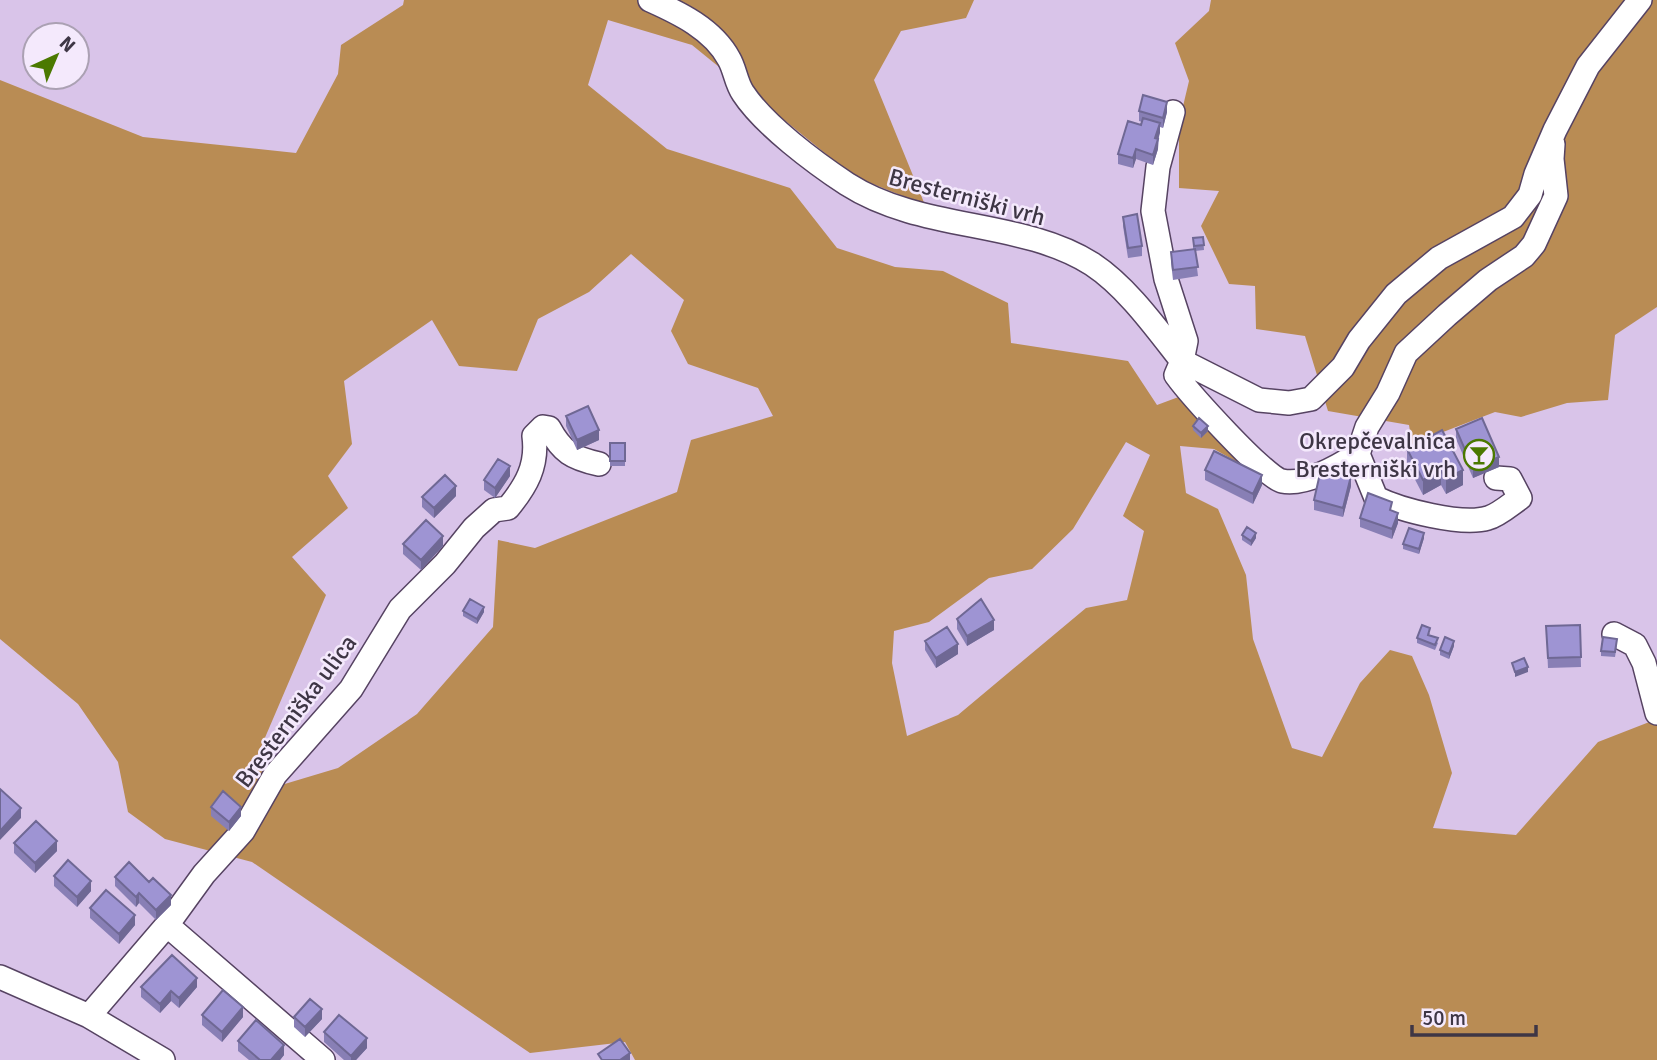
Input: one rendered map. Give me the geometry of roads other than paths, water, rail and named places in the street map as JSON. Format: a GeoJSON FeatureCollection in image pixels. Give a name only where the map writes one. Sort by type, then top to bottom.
{"type":"FeatureCollection","features":[{"type":"Feature","properties":{"kind":"street","name":"Bresterniški vrh"},"geometry":{"type":"LineString","coordinates":[[650,0],[696,24],[715,39],[729,59],[743,93],[804,152],[846,183],[880,203],[1038,242],[1093,265],[1123,292],[1182,361],[1259,400],[1289,403],[1311,399],[1343,367],[1359,340],[1396,294],[1439,258],[1513,217],[1530,195],[1555,130],[1588,66],[1640,0]]}},
{"type":"Feature","properties":{"kind":"street","name":"Bresterniški vrh"},"geometry":{"type":"LineString","coordinates":[[1173,112],[1158,167],[1153,211],[1166,279],[1186,341],[1177,375],[1224,432],[1268,473],[1281,481],[1305,478],[1358,454],[1367,427],[1388,393],[1406,353],[1488,280],[1524,256],[1534,244],[1556,196],[1552,159],[1555,130]]}},
{"type":"Feature","properties":{"kind":"street","name":"Bresterniška ulica"},"geometry":{"type":"LineString","coordinates":[[89,1016],[167,925],[204,874],[243,831],[275,775],[351,689],[400,609],[445,564],[474,528],[494,510],[508,508],[526,486],[537,455],[534,436],[543,427],[549,428],[556,444],[572,458],[598,464]]}},
{"type":"Feature","properties":{"kind":"street"},"geometry":{"type":"LineString","coordinates":[[1358,454],[1376,498],[1393,506],[1424,514],[1488,519],[1520,498],[1510,479],[1496,478]]}},
{"type":"Feature","properties":{"kind":"street"},"geometry":{"type":"LineString","coordinates":[[1614,634],[1635,645],[1644,663],[1657,713]]}},
{"type":"Feature","properties":{"kind":"street"},"geometry":{"type":"LineString","coordinates":[[167,925],[323,1060]]}},
{"type":"Feature","properties":{"kind":"street"},"geometry":{"type":"LineString","coordinates":[[0,977],[89,1016],[163,1060]]}},
{"type":"Feature","properties":{"kind":"place","name":"Okrepčevalnica Bresterniški vrh"},"geometry":{"type":"Point","coordinates":[1479,455]}}]}
